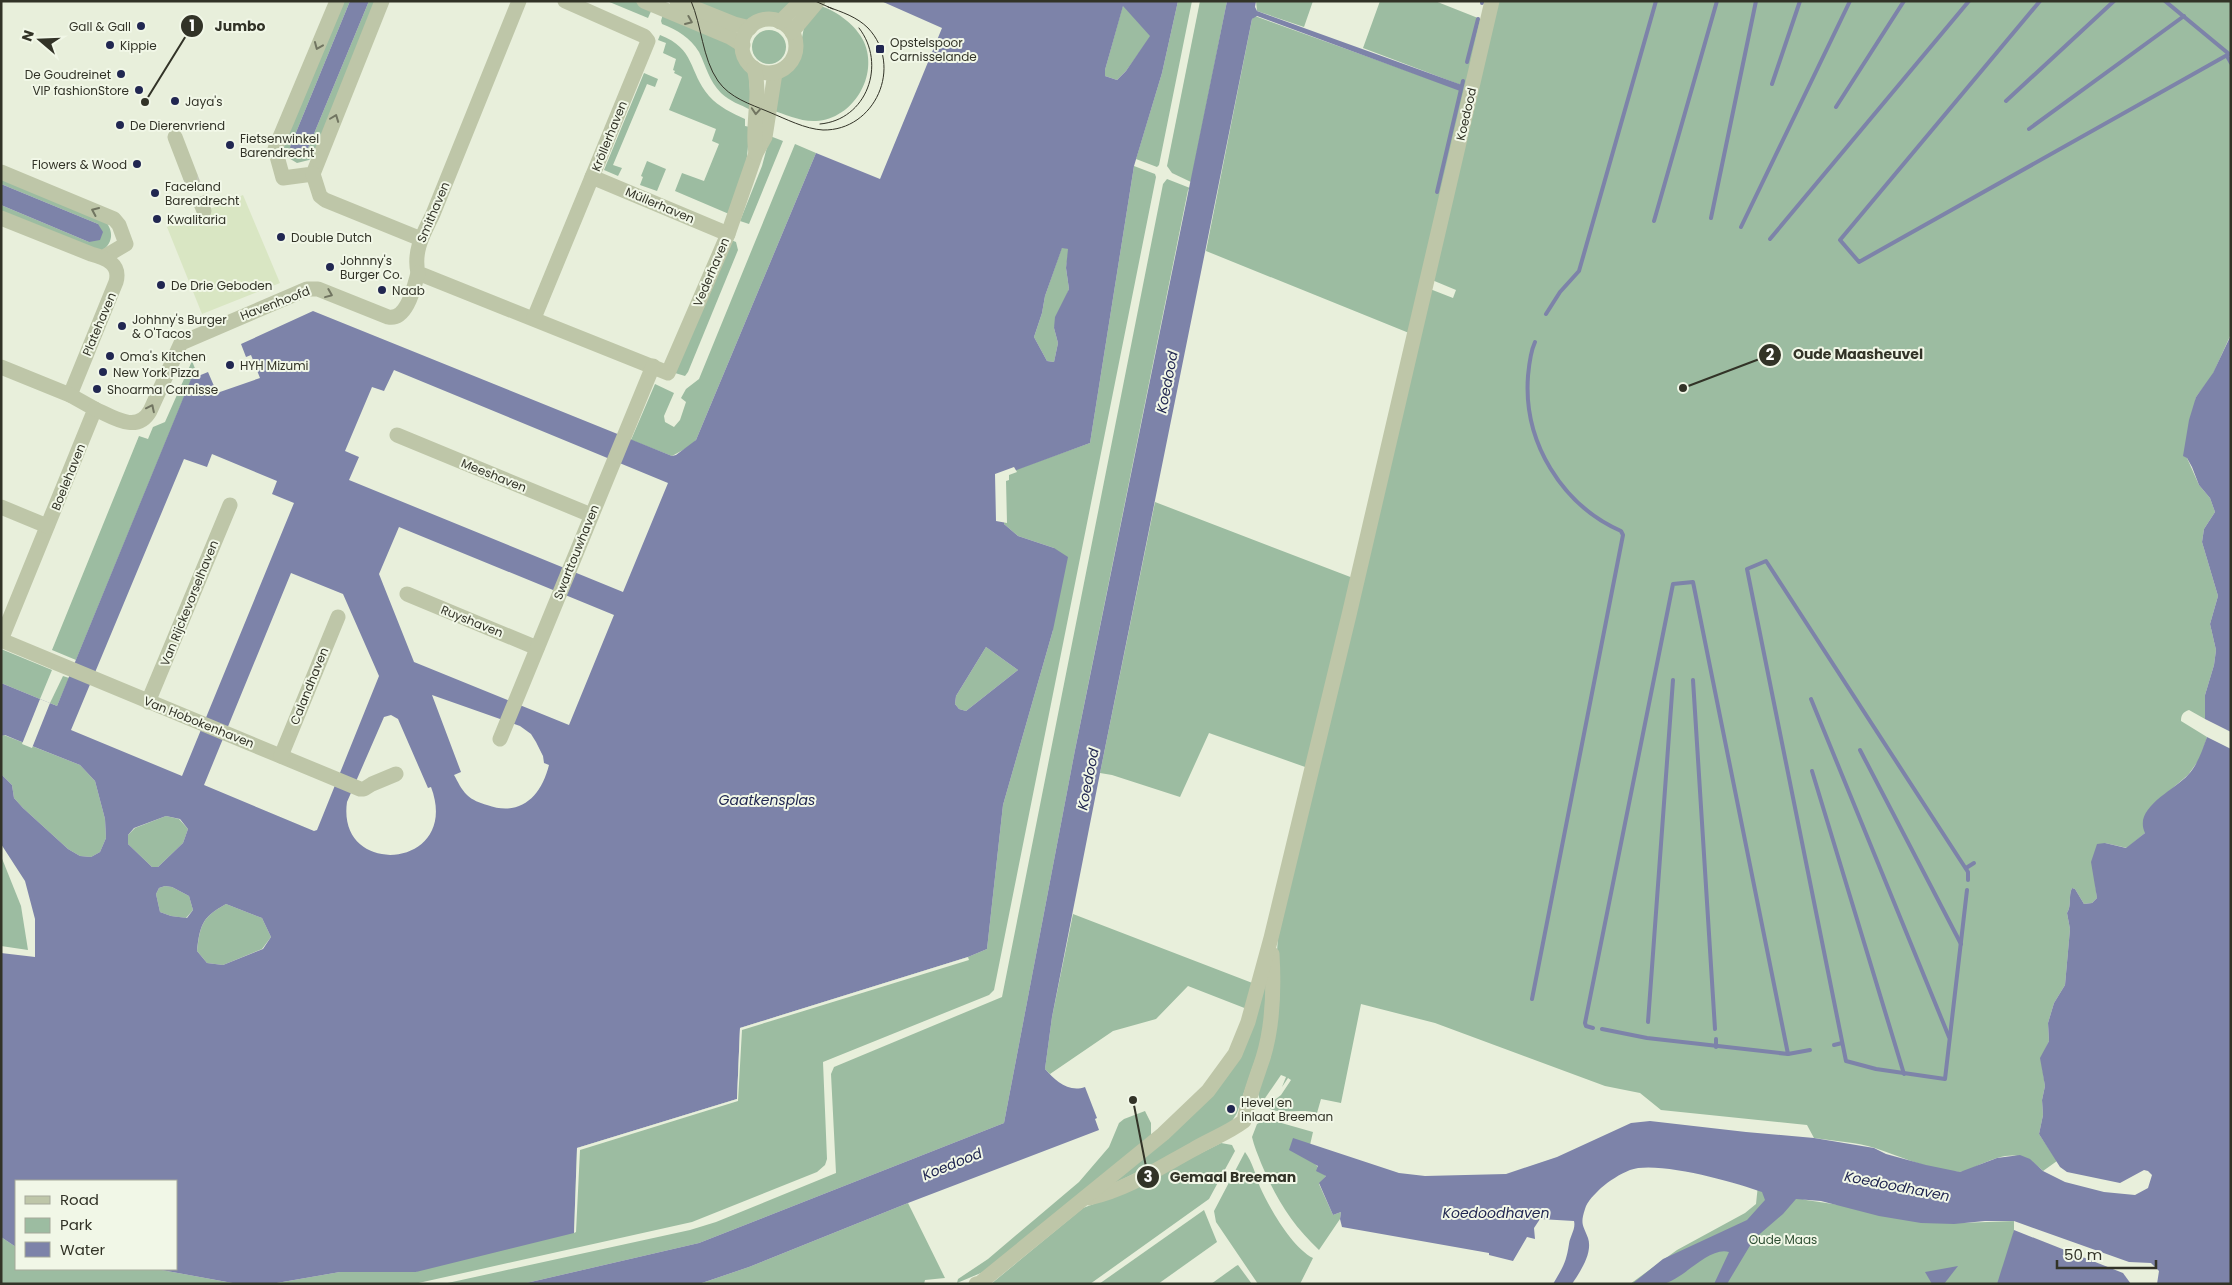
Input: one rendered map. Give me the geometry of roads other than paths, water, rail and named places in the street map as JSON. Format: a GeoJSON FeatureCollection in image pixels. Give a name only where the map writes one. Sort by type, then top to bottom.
{"type":"FeatureCollection","features":[{"type":"Feature","properties":{"kind":"street"},"geometry":{"type":"LineString","coordinates":[[313,174],[283,178],[274,152],[337,1]]}},
{"type":"Feature","properties":{"kind":"street"},"geometry":{"type":"LineString","coordinates":[[382,1],[313,174],[320,196],[325,200],[421,238]]}},
{"type":"Feature","properties":{"kind":"street","name":"Smithaven"},"geometry":{"type":"LineString","coordinates":[[418,273],[416,255],[421,238],[519,1]]}},
{"type":"Feature","properties":{"kind":"street","name":"Kröllerhaven"},"geometry":{"type":"LineString","coordinates":[[534,318],[647,46],[647,38],[565,1]]}},
{"type":"Feature","properties":{"kind":"street"},"geometry":{"type":"LineString","coordinates":[[644,1],[730,37],[743,45]]}},
{"type":"Feature","properties":{"kind":"street"},"geometry":{"type":"LineString","coordinates":[[677,1],[734,24],[750,28]]}},
{"type":"Feature","properties":{"kind":"street"},"geometry":{"type":"LineString","coordinates":[[780,22],[801,1]]}},
{"type":"Feature","properties":{"kind":"street"},"geometry":{"type":"LineString","coordinates":[[792,32],[818,1]]}},
{"type":"Feature","properties":{"kind":"street","name":"Koedood"},"geometry":{"type":"LineString","coordinates":[[976,1284],[980,1283],[1085,1199],[1163,1134],[1208,1091],[1235,1054],[1248,1022],[1271,938],[1349,614],[1492,1]]}},
{"type":"Feature","properties":{"kind":"street"},"geometry":{"type":"LineString","coordinates":[[764,20],[780,22],[792,32],[796,49],[794,57],[783,70],[767,73],[754,68],[745,58],[744,39],[750,28],[764,20]]}},
{"type":"Feature","properties":{"kind":"street","name":"Vederhaven"},"geometry":{"type":"LineString","coordinates":[[754,68],[758,83],[753,136],[756,153]]}},
{"type":"Feature","properties":{"kind":"street","name":"Vederhaven"},"geometry":{"type":"LineString","coordinates":[[653,366],[668,373],[728,234],[756,153],[765,137],[775,73]]}},
{"type":"Feature","properties":{"kind":"street"},"geometry":{"type":"LineString","coordinates":[[175,137],[190,176]]}},
{"type":"Feature","properties":{"kind":"street"},"geometry":{"type":"LineString","coordinates":[[1,172],[114,219],[119,225],[126,244],[104,257],[91,254],[1,218]]}},
{"type":"Feature","properties":{"kind":"street","name":"Müllerhaven"},"geometry":{"type":"LineString","coordinates":[[592,177],[728,234]]}},
{"type":"Feature","properties":{"kind":"street","name":"Platehaven"},"geometry":{"type":"LineString","coordinates":[[70,394],[116,282],[116,270],[111,262],[104,257]]}},
{"type":"Feature","properties":{"kind":"street"},"geometry":{"type":"LineString","coordinates":[[418,273],[653,366]]}},
{"type":"Feature","properties":{"kind":"street","name":"Havenhoofd"},"geometry":{"type":"LineString","coordinates":[[95,410],[130,423],[138,423],[150,411],[180,342],[307,289],[318,289],[388,317],[396,317],[403,312],[418,273]]}},
{"type":"Feature","properties":{"kind":"street","name":"Swarttouwhaven"},"geometry":{"type":"LineString","coordinates":[[502,732],[653,366]]}},
{"type":"Feature","properties":{"kind":"street"},"geometry":{"type":"LineString","coordinates":[[1,367],[70,394],[95,410]]}},
{"type":"Feature","properties":{"kind":"street","name":"Boelehaven"},"geometry":{"type":"LineString","coordinates":[[1,640],[95,410]]}},
{"type":"Feature","properties":{"kind":"street","name":"Meeshaven"},"geometry":{"type":"LineString","coordinates":[[397,436],[591,516]]}},
{"type":"Feature","properties":{"kind":"street","name":"Van Rijckevorselhaven"},"geometry":{"type":"LineString","coordinates":[[148,702],[230,504]]}},
{"type":"Feature","properties":{"kind":"street"},"geometry":{"type":"LineString","coordinates":[[1,507],[47,526]]}},
{"type":"Feature","properties":{"kind":"street","name":"Ruyshaven"},"geometry":{"type":"LineString","coordinates":[[407,594],[537,648]]}},
{"type":"Feature","properties":{"kind":"street","name":"Calandhaven"},"geometry":{"type":"LineString","coordinates":[[281,756],[338,616]]}},
{"type":"Feature","properties":{"kind":"street","name":"Van Hobokenhaven"},"geometry":{"type":"LineString","coordinates":[[1,640],[356,787],[364,789],[396,774]]}},
{"type":"Feature","properties":{"kind":"street"},"geometry":{"type":"LineString","coordinates":[[1085,1199],[1123,1188],[1221,1136],[1244,1121],[1253,1084],[1267,1042],[1272,984],[1271,938]]}},
{"type":"Feature","properties":{"kind":"water"},"geometry":{"type":"Polygon","coordinates":[[[350,1],[369,1],[306,153],[299,157],[293,154],[290,147],[350,1]]]}},
{"type":"Feature","properties":{"kind":"water","name":"Gaatkensplas"},"geometry":{"type":"Polygon","coordinates":[[[881,1],[1178,1],[1162,73],[1134,166],[1090,443],[1006,474],[1004,524],[1018,536],[1054,548],[1068,557],[1053,630],[1003,805],[987,949],[968,957],[740,1028],[737,1099],[577,1148],[574,1233],[416,1272],[340,1272],[271,1284],[238,1284],[161,1270],[178,1270],[178,1180],[15,1180],[15,1246],[1,1237],[1,953],[35,957],[35,919],[25,881],[1,844],[1,774],[12,785],[14,798],[68,849],[80,856],[91,857],[100,852],[106,838],[105,819],[95,781],[80,765],[5,735],[1,736],[1,683],[57,706],[191,379],[208,372],[217,393],[260,378],[251,355],[246,357],[241,344],[313,311],[672,456],[676,455],[696,440],[816,153],[880,179],[942,28],[881,1]],[[1123,6],[1105,76],[1117,80],[1126,71],[1150,36],[1123,6]],[[1062,248],[1045,296],[1042,313],[1034,337],[1047,361],[1054,362],[1058,343],[1054,328],[1055,317],[1069,289],[1066,268],[1068,249],[1062,248]],[[394,370],[384,391],[372,387],[345,451],[359,457],[349,480],[623,592],[668,483],[394,370]],[[212,454],[207,467],[184,459],[71,730],[182,776],[294,503],[272,494],[277,481],[212,454]],[[399,527],[379,574],[414,662],[569,725],[614,615],[399,527]],[[291,573],[204,785],[314,831],[317,830],[379,676],[343,594],[291,573]],[[986,647],[956,696],[955,704],[959,709],[966,711],[1018,670],[986,647]],[[432,695],[461,772],[454,775],[465,793],[474,800],[499,808],[509,808],[527,802],[535,795],[541,786],[549,765],[544,763],[543,756],[531,734],[520,726],[432,695]],[[391,715],[384,717],[347,802],[349,827],[360,844],[377,853],[396,855],[415,848],[429,835],[436,814],[431,787],[428,788],[398,719],[391,715]],[[166,816],[134,828],[128,835],[128,844],[152,867],[158,867],[183,843],[188,829],[180,819],[166,816]],[[165,886],[159,888],[156,894],[160,912],[171,916],[187,918],[193,910],[189,896],[172,887],[165,886]],[[226,904],[212,913],[201,928],[197,951],[207,963],[223,965],[263,949],[271,937],[262,918],[226,904]]]}},
{"type":"Feature","properties":{"kind":"water"},"geometry":{"type":"Polygon","coordinates":[[[1227,1],[1256,1],[1255,7],[1257,11],[1462,85],[1460,91],[1257,16],[1252,19],[1052,1017],[1045,1069],[1068,1087],[1085,1087],[1097,1118],[1095,1119],[1099,1130],[908,1203],[749,1267],[699,1284],[522,1284],[699,1243],[1004,1123],[1075,750],[1227,1]]]}},
{"type":"Feature","properties":{"kind":"water"},"geometry":{"type":"Polygon","coordinates":[[[1,184],[98,224],[103,232],[100,240],[89,242],[1,205],[1,184]]]}},
{"type":"Feature","properties":{"kind":"water"},"geometry":{"type":"Polygon","coordinates":[[[2231,335],[2231,732],[2205,719],[2205,695],[2214,665],[2216,650],[2210,624],[2218,596],[2202,542],[2204,529],[2215,512],[2210,498],[2199,485],[2187,458],[2183,456],[2189,420],[2196,397],[2213,373],[2231,335]]]}},
{"type":"Feature","properties":{"kind":"water","name":"Koedoodhaven"},"geometry":{"type":"Polygon","coordinates":[[[2207,737],[2231,749],[2231,1284],[2157,1284],[2159,1271],[2151,1263],[2129,1262],[2014,1221],[1954,1224],[1921,1223],[1879,1216],[1821,1201],[1796,1199],[1783,1214],[1754,1239],[1727,1284],[1714,1284],[1729,1252],[1721,1251],[1705,1258],[1671,1281],[1663,1284],[1632,1284],[1663,1259],[1747,1220],[1765,1200],[1762,1192],[1715,1178],[1676,1170],[1642,1168],[1630,1170],[1615,1178],[1589,1200],[1583,1218],[1589,1244],[1585,1262],[1572,1284],[1553,1284],[1565,1261],[1574,1221],[1540,1219],[1534,1228],[1535,1239],[1527,1237],[1513,1261],[1489,1255],[1489,1253],[1342,1227],[1341,1212],[1333,1215],[1319,1183],[1326,1176],[1316,1171],[1318,1166],[1289,1150],[1293,1138],[1399,1173],[1425,1176],[1506,1174],[1557,1157],[1631,1123],[1650,1121],[1814,1138],[1874,1148],[1886,1154],[1960,1172],[1997,1158],[2020,1155],[2030,1159],[2043,1171],[2065,1182],[2104,1192],[2135,1195],[2148,1188],[2152,1175],[2148,1171],[2144,1170],[2120,1183],[2067,1172],[2060,1167],[2039,1134],[2043,1115],[2042,1100],[2045,1086],[2040,1058],[2049,1041],[2048,1023],[2054,1003],[2065,985],[2070,929],[2067,913],[2072,888],[2075,889],[2084,904],[2092,903],[2097,898],[2091,862],[2097,844],[2105,843],[2126,848],[2145,833],[2143,824],[2149,808],[2188,775],[2199,757],[2207,737]]]}},
{"type":"Feature","properties":{"kind":"water"},"geometry":{"type":"Polygon","coordinates":[[[2014,1230],[2123,1273],[2131,1284],[1997,1284],[2014,1230]]]}},
{"type":"Feature","properties":{"kind":"water"},"geometry":{"type":"Polygon","coordinates":[[[1958,1266],[1944,1284],[1932,1284],[1925,1272],[1958,1266]]]}},
{"type":"Feature","properties":{"kind":"waterway"},"geometry":{"type":"LineString","coordinates":[[1546,314],[1560,292],[1579,271],[1656,1]]}},
{"type":"Feature","properties":{"kind":"waterway"},"geometry":{"type":"LineString","coordinates":[[1654,221],[1717,1]]}},
{"type":"Feature","properties":{"kind":"waterway"},"geometry":{"type":"LineString","coordinates":[[1711,218],[1756,1]]}},
{"type":"Feature","properties":{"kind":"waterway"},"geometry":{"type":"LineString","coordinates":[[1772,84],[1800,1]]}},
{"type":"Feature","properties":{"kind":"waterway"},"geometry":{"type":"LineString","coordinates":[[1741,227],[1850,1]]}},
{"type":"Feature","properties":{"kind":"waterway"},"geometry":{"type":"LineString","coordinates":[[1836,107],[1904,1]]}},
{"type":"Feature","properties":{"kind":"waterway"},"geometry":{"type":"LineString","coordinates":[[1770,239],[1969,1]]}},
{"type":"Feature","properties":{"kind":"waterway"},"geometry":{"type":"LineString","coordinates":[[2040,1],[1840,240],[1859,262],[2229,54],[2165,1]]}},
{"type":"Feature","properties":{"kind":"waterway"},"geometry":{"type":"LineString","coordinates":[[2006,101],[2114,1]]}},
{"type":"Feature","properties":{"kind":"waterway"},"geometry":{"type":"LineString","coordinates":[[2029,129],[2184,16]]}},
{"type":"Feature","properties":{"kind":"waterway"},"geometry":{"type":"LineString","coordinates":[[1467,62],[1478,19]]}},
{"type":"Feature","properties":{"kind":"waterway"},"geometry":{"type":"LineString","coordinates":[[2227,56],[2231,63]]}},
{"type":"Feature","properties":{"kind":"waterway"},"geometry":{"type":"LineString","coordinates":[[1437,192],[1463,81]]}},
{"type":"Feature","properties":{"kind":"waterway"},"geometry":{"type":"LineString","coordinates":[[1532,999],[1623,535],[1621,531],[1600,520],[1581,505],[1564,488],[1550,469],[1532,424],[1528,401],[1528,376],[1535,342]]}},
{"type":"Feature","properties":{"kind":"waterway"},"geometry":{"type":"LineString","coordinates":[[1967,890],[1945,1079],[1876,1069],[1846,1061],[1747,569],[1766,561],[1968,872],[1968,880]]}},
{"type":"Feature","properties":{"kind":"waterway"},"geometry":{"type":"LineString","coordinates":[[1593,1028],[1586,1026],[1585,1023],[1673,584],[1693,582],[1788,1054],[1647,1038],[1602,1029]]}},
{"type":"Feature","properties":{"kind":"waterway"},"geometry":{"type":"LineString","coordinates":[[1648,1022],[1673,680]]}},
{"type":"Feature","properties":{"kind":"waterway"},"geometry":{"type":"LineString","coordinates":[[1693,680],[1715,1029]]}},
{"type":"Feature","properties":{"kind":"waterway"},"geometry":{"type":"LineString","coordinates":[[1811,699],[1949,1037]]}},
{"type":"Feature","properties":{"kind":"waterway"},"geometry":{"type":"LineString","coordinates":[[1860,750],[1961,944]]}},
{"type":"Feature","properties":{"kind":"waterway"},"geometry":{"type":"LineString","coordinates":[[1812,771],[1904,1074]]}},
{"type":"Feature","properties":{"kind":"waterway"},"geometry":{"type":"LineString","coordinates":[[1966,868],[1974,863]]}},
{"type":"Feature","properties":{"kind":"waterway"},"geometry":{"type":"LineString","coordinates":[[1716,1039],[1716,1047]]}},
{"type":"Feature","properties":{"kind":"waterway"},"geometry":{"type":"LineString","coordinates":[[1834,1045],[1842,1043]]}},
{"type":"Feature","properties":{"kind":"waterway"},"geometry":{"type":"LineString","coordinates":[[1788,1054],[1810,1050]]}},
{"type":"Feature","properties":{"kind":"tunnel"},"geometry":{"type":"LineString","coordinates":[[190,176],[202,206]]}},
{"type":"Feature","properties":{"kind":"tram line"},"geometry":{"type":"LineString","coordinates":[[691,1],[705,52],[713,72],[728,92],[789,121],[802,126],[823,130],[841,127],[857,120],[870,108],[878,94],[883,77],[883,60],[879,43],[868,28],[854,18],[828,7]]}},
{"type":"Feature","properties":{"kind":"tram line"},"geometry":{"type":"LineString","coordinates":[[815,1],[833,9]]}},
{"type":"Feature","properties":{"kind":"tram line"},"geometry":{"type":"LineString","coordinates":[[820,124],[836,120],[850,112],[868,88],[871,58],[867,42],[859,28]]}},
{"type":"Feature","properties":{"kind":"place","name":"Gall & Gall"},"geometry":{"type":"Point","coordinates":[141,26]}},
{"type":"Feature","properties":{"kind":"place","name":"Kippie"},"geometry":{"type":"Point","coordinates":[110,45]}},
{"type":"Feature","properties":{"kind":"place","name":"Opstelspoor Carnisselande"},"geometry":{"type":"Point","coordinates":[880,49]}},
{"type":"Feature","properties":{"kind":"place","name":"De Goudreinet"},"geometry":{"type":"Point","coordinates":[121,74]}},
{"type":"Feature","properties":{"kind":"place","name":"VIP fashionStore"},"geometry":{"type":"Point","coordinates":[139,90]}},
{"type":"Feature","properties":{"kind":"place","name":"Jaya's"},"geometry":{"type":"Point","coordinates":[175,101]}},
{"type":"Feature","properties":{"kind":"place","name":"Jumbo"},"geometry":{"type":"Point","coordinates":[145,102]}},
{"type":"Feature","properties":{"kind":"place","name":"De Dierenvriend"},"geometry":{"type":"Point","coordinates":[120,125]}},
{"type":"Feature","properties":{"kind":"place","name":"Fietsenwinkel Barendrecht"},"geometry":{"type":"Point","coordinates":[230,145]}},
{"type":"Feature","properties":{"kind":"place","name":"Flowers & Wood"},"geometry":{"type":"Point","coordinates":[137,164]}},
{"type":"Feature","properties":{"kind":"place","name":"Faceland Barendrecht"},"geometry":{"type":"Point","coordinates":[155,193]}},
{"type":"Feature","properties":{"kind":"place","name":"Kwalitaria"},"geometry":{"type":"Point","coordinates":[157,219]}},
{"type":"Feature","properties":{"kind":"place","name":"Double Dutch"},"geometry":{"type":"Point","coordinates":[281,237]}},
{"type":"Feature","properties":{"kind":"place","name":"Johnny's Burger Co."},"geometry":{"type":"Point","coordinates":[330,267]}},
{"type":"Feature","properties":{"kind":"place","name":"De Drie Geboden"},"geometry":{"type":"Point","coordinates":[161,285]}},
{"type":"Feature","properties":{"kind":"place","name":"Naab"},"geometry":{"type":"Point","coordinates":[382,290]}},
{"type":"Feature","properties":{"kind":"place","name":"Johhny's Burger & O'Tacos"},"geometry":{"type":"Point","coordinates":[122,326]}},
{"type":"Feature","properties":{"kind":"place","name":"Oma's Kitchen"},"geometry":{"type":"Point","coordinates":[110,356]}},
{"type":"Feature","properties":{"kind":"place","name":"HYH Mizumi"},"geometry":{"type":"Point","coordinates":[230,365]}},
{"type":"Feature","properties":{"kind":"place","name":"New York Pizza"},"geometry":{"type":"Point","coordinates":[103,372]}},
{"type":"Feature","properties":{"kind":"place","name":"Oude Maasheuvel"},"geometry":{"type":"Point","coordinates":[1683,388]}},
{"type":"Feature","properties":{"kind":"place","name":"Shoarma Carnisse"},"geometry":{"type":"Point","coordinates":[97,389]}},
{"type":"Feature","properties":{"kind":"place","name":"Gemaal Breeman"},"geometry":{"type":"Point","coordinates":[1133,1100]}},
{"type":"Feature","properties":{"kind":"place","name":"Hevel en inlaat Breeman"},"geometry":{"type":"Point","coordinates":[1231,1109]}},
{"type":"Feature","properties":{"kind":"park label","name":"Oude Maas"},"geometry":{"type":"Point","coordinates":[1783,1239]}}]}
